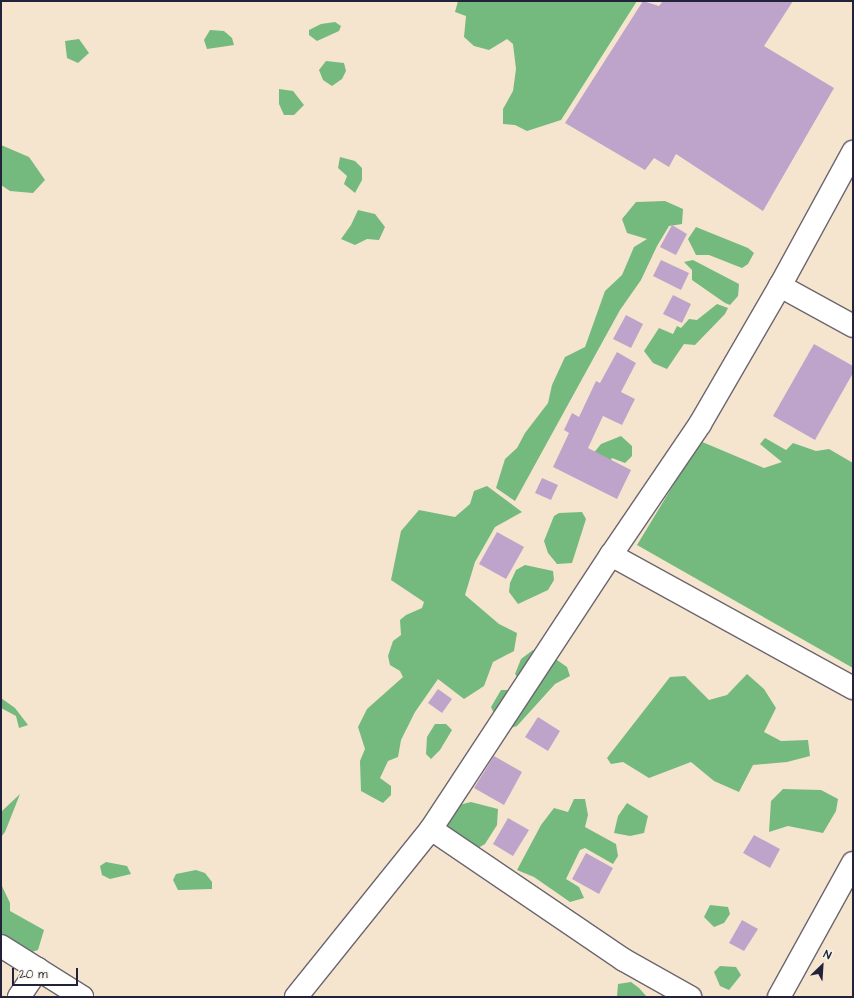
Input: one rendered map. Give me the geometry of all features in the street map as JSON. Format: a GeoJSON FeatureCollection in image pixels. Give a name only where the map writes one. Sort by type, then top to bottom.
{"type":"FeatureCollection","features":[{"type":"Feature","properties":{"kind":"street"},"geometry":{"type":"LineString","coordinates":[[296,997],[432,829],[611,555],[700,424],[780,286],[853,152]]}},
{"type":"Feature","properties":{"kind":"street"},"geometry":{"type":"LineString","coordinates":[[780,286],[853,326]]}},
{"type":"Feature","properties":{"kind":"street"},"geometry":{"type":"LineString","coordinates":[[611,555],[853,688]]}},
{"type":"Feature","properties":{"kind":"street"},"geometry":{"type":"LineString","coordinates":[[432,829],[624,960],[690,997]]}},
{"type":"Feature","properties":{"kind":"street"},"geometry":{"type":"LineString","coordinates":[[779,997],[853,863]]}},
{"type":"Feature","properties":{"kind":"street"},"geometry":{"type":"LineString","coordinates":[[1,946],[82,997]]}},
{"type":"Feature","properties":{"kind":"street"},"geometry":{"type":"LineString","coordinates":[[19,997],[38,969]]}},
{"type":"Feature","properties":{"kind":"green space"},"geometry":{"type":"Polygon","coordinates":[[[458,1],[637,1],[561,120],[527,131],[515,125],[503,124],[503,109],[513,91],[516,69],[513,44],[507,39],[489,50],[474,46],[464,37],[466,16],[455,12],[458,1]]]}},
{"type":"Feature","properties":{"kind":"green space"},"geometry":{"type":"Polygon","coordinates":[[[335,22],[341,26],[339,31],[317,41],[309,35],[309,30],[321,24],[335,22]]]}},
{"type":"Feature","properties":{"kind":"green space"},"geometry":{"type":"Polygon","coordinates":[[[210,30],[224,31],[232,38],[234,45],[207,49],[204,40],[210,30]]]}},
{"type":"Feature","properties":{"kind":"green space"},"geometry":{"type":"Polygon","coordinates":[[[79,39],[89,53],[78,63],[67,58],[65,41],[79,39]]]}},
{"type":"Feature","properties":{"kind":"green space"},"geometry":{"type":"Polygon","coordinates":[[[326,61],[344,63],[346,71],[342,79],[332,86],[323,80],[319,70],[326,61]]]}},
{"type":"Feature","properties":{"kind":"green space"},"geometry":{"type":"Polygon","coordinates":[[[279,89],[293,91],[304,105],[294,115],[284,115],[279,104],[279,89]]]}},
{"type":"Feature","properties":{"kind":"green space"},"geometry":{"type":"Polygon","coordinates":[[[1,145],[29,157],[45,180],[33,193],[10,191],[1,185],[1,145]]]}},
{"type":"Feature","properties":{"kind":"green space"},"geometry":{"type":"Polygon","coordinates":[[[340,157],[355,161],[362,168],[362,180],[355,193],[344,184],[347,176],[338,168],[340,157]]]}},
{"type":"Feature","properties":{"kind":"green space"},"geometry":{"type":"Polygon","coordinates":[[[665,201],[683,209],[682,224],[669,226],[657,246],[641,280],[620,310],[515,501],[496,488],[505,459],[517,448],[525,433],[548,403],[552,385],[565,357],[585,347],[605,291],[622,275],[634,247],[647,239],[627,233],[622,219],[636,202],[665,201]]]}},
{"type":"Feature","properties":{"kind":"green space"},"geometry":{"type":"Polygon","coordinates":[[[358,210],[375,214],[385,227],[379,240],[367,239],[355,245],[341,239],[351,225],[358,210]]]}},
{"type":"Feature","properties":{"kind":"green space"},"geometry":{"type":"Polygon","coordinates":[[[696,227],[748,248],[754,253],[748,264],[742,268],[709,255],[696,255],[688,239],[696,227]]]}},
{"type":"Feature","properties":{"kind":"green space"},"geometry":{"type":"Polygon","coordinates":[[[693,260],[739,284],[738,296],[730,305],[692,280],[692,270],[684,262],[693,260]]]}},
{"type":"Feature","properties":{"kind":"green space"},"geometry":{"type":"Polygon","coordinates":[[[717,304],[728,308],[725,314],[695,345],[684,344],[667,369],[653,363],[644,351],[659,328],[673,334],[677,326],[681,328],[689,319],[697,320],[717,304]]]}},
{"type":"Feature","properties":{"kind":"green space"},"geometry":{"type":"Polygon","coordinates":[[[621,436],[632,446],[632,456],[625,463],[612,458],[602,476],[592,455],[601,444],[621,436]]]}},
{"type":"Feature","properties":{"kind":"green space"},"geometry":{"type":"Polygon","coordinates":[[[765,438],[786,450],[793,443],[816,451],[829,449],[853,463],[853,668],[637,545],[700,441],[764,468],[782,462],[760,444],[765,438]]]}},
{"type":"Feature","properties":{"kind":"green space"},"geometry":{"type":"Polygon","coordinates":[[[487,486],[522,512],[495,527],[475,562],[465,595],[499,624],[517,633],[514,651],[493,662],[484,686],[464,699],[438,679],[415,712],[401,740],[398,757],[388,761],[380,778],[391,786],[391,795],[383,803],[361,791],[360,761],[365,749],[358,727],[367,709],[403,677],[400,671],[390,665],[388,656],[393,641],[401,635],[400,620],[406,615],[422,608],[424,602],[391,580],[401,531],[419,510],[455,517],[470,504],[474,491],[487,486]]]}},
{"type":"Feature","properties":{"kind":"green space"},"geometry":{"type":"Polygon","coordinates":[[[582,512],[586,519],[572,563],[557,564],[548,553],[544,541],[554,516],[559,513],[582,512]]]}},
{"type":"Feature","properties":{"kind":"green space"},"geometry":{"type":"Polygon","coordinates":[[[525,565],[553,571],[554,580],[548,590],[518,604],[509,592],[510,583],[516,570],[525,565]]]}},
{"type":"Feature","properties":{"kind":"green space"},"geometry":{"type":"Polygon","coordinates":[[[533,650],[557,660],[567,667],[570,676],[555,684],[517,726],[502,731],[491,707],[501,690],[515,690],[524,685],[515,674],[521,659],[533,650]]]}},
{"type":"Feature","properties":{"kind":"green space"},"geometry":{"type":"Polygon","coordinates":[[[747,674],[764,689],[776,708],[764,732],[781,741],[808,740],[810,756],[787,762],[753,765],[739,792],[714,781],[691,762],[649,778],[623,762],[611,764],[607,758],[670,677],[685,676],[709,700],[727,695],[747,674]]]}},
{"type":"Feature","properties":{"kind":"green space"},"geometry":{"type":"Polygon","coordinates":[[[1,698],[15,708],[28,725],[19,728],[16,716],[1,708],[1,698]]]}},
{"type":"Feature","properties":{"kind":"green space"},"geometry":{"type":"Polygon","coordinates":[[[435,724],[446,724],[452,730],[440,750],[431,759],[426,754],[427,737],[435,724]]]}},
{"type":"Feature","properties":{"kind":"green space"},"geometry":{"type":"Polygon","coordinates":[[[783,789],[821,790],[838,799],[836,811],[823,833],[788,826],[769,832],[771,801],[783,789]]]}},
{"type":"Feature","properties":{"kind":"green space"},"geometry":{"type":"Polygon","coordinates":[[[20,794],[5,832],[1,837],[1,812],[20,794]]]}},
{"type":"Feature","properties":{"kind":"green space"},"geometry":{"type":"Polygon","coordinates":[[[574,799],[585,799],[588,815],[585,827],[616,844],[618,856],[613,864],[585,848],[580,850],[566,879],[579,887],[584,898],[570,902],[534,877],[517,870],[541,825],[554,808],[568,812],[574,799]]]}},
{"type":"Feature","properties":{"kind":"green space"},"geometry":{"type":"Polygon","coordinates":[[[471,802],[498,809],[497,825],[485,844],[478,848],[447,828],[445,813],[451,807],[471,802]]]}},
{"type":"Feature","properties":{"kind":"green space"},"geometry":{"type":"Polygon","coordinates":[[[627,803],[648,816],[644,833],[630,836],[614,833],[618,816],[627,803]]]}},
{"type":"Feature","properties":{"kind":"green space"},"geometry":{"type":"Polygon","coordinates":[[[106,862],[127,866],[131,874],[110,879],[102,875],[100,866],[106,862]]]}},
{"type":"Feature","properties":{"kind":"green space"},"geometry":{"type":"Polygon","coordinates":[[[196,870],[205,873],[212,882],[212,889],[178,890],[173,880],[176,874],[196,870]]]}},
{"type":"Feature","properties":{"kind":"green space"},"geometry":{"type":"Polygon","coordinates":[[[1,884],[10,903],[10,911],[44,930],[38,950],[29,953],[1,934],[1,884]]]}},
{"type":"Feature","properties":{"kind":"green space"},"geometry":{"type":"Polygon","coordinates":[[[710,905],[728,907],[730,914],[724,923],[714,927],[704,917],[710,905]]]}},
{"type":"Feature","properties":{"kind":"green space"},"geometry":{"type":"Polygon","coordinates":[[[720,966],[736,967],[741,975],[729,990],[720,986],[714,972],[720,966]]]}},
{"type":"Feature","properties":{"kind":"green space"},"geometry":{"type":"Polygon","coordinates":[[[631,982],[647,997],[617,997],[618,984],[631,982]]]}},
{"type":"Feature","properties":{"kind":"building"},"geometry":{"type":"Polygon","coordinates":[[[643,1],[659,6],[663,1],[793,1],[764,46],[834,88],[763,211],[676,154],[669,167],[654,158],[645,170],[565,123],[643,1]]]}},
{"type":"Feature","properties":{"kind":"building"},"geometry":{"type":"Polygon","coordinates":[[[672,225],[687,234],[676,255],[660,247],[672,225]]]}},
{"type":"Feature","properties":{"kind":"building"},"geometry":{"type":"Polygon","coordinates":[[[661,260],[689,273],[681,290],[653,276],[661,260]]]}},
{"type":"Feature","properties":{"kind":"building"},"geometry":{"type":"Polygon","coordinates":[[[673,295],[691,304],[682,323],[663,314],[673,295]]]}},
{"type":"Feature","properties":{"kind":"building"},"geometry":{"type":"Polygon","coordinates":[[[626,315],[643,324],[631,348],[613,339],[626,315]]]}},
{"type":"Feature","properties":{"kind":"building"},"geometry":{"type":"Polygon","coordinates":[[[814,344],[853,366],[853,373],[815,440],[773,416],[814,344]]]}},
{"type":"Feature","properties":{"kind":"building"},"geometry":{"type":"Polygon","coordinates":[[[617,352],[636,363],[621,392],[635,399],[622,425],[603,416],[588,448],[631,470],[617,499],[553,467],[569,433],[564,430],[572,413],[579,417],[596,381],[600,383],[617,352]]]}},
{"type":"Feature","properties":{"kind":"building"},"geometry":{"type":"Polygon","coordinates":[[[542,478],[558,485],[551,500],[535,493],[542,478]]]}},
{"type":"Feature","properties":{"kind":"building"},"geometry":{"type":"Polygon","coordinates":[[[497,532],[524,547],[506,579],[479,564],[497,532]]]}},
{"type":"Feature","properties":{"kind":"building"},"geometry":{"type":"Polygon","coordinates":[[[438,689],[452,699],[442,713],[428,703],[438,689]]]}},
{"type":"Feature","properties":{"kind":"building"},"geometry":{"type":"Polygon","coordinates":[[[538,717],[560,731],[548,751],[525,737],[538,717]]]}},
{"type":"Feature","properties":{"kind":"building"},"geometry":{"type":"Polygon","coordinates":[[[494,756],[522,772],[504,805],[474,788],[494,756]]]}},
{"type":"Feature","properties":{"kind":"building"},"geometry":{"type":"Polygon","coordinates":[[[508,818],[529,830],[513,856],[493,844],[508,818]]]}},
{"type":"Feature","properties":{"kind":"building"},"geometry":{"type":"Polygon","coordinates":[[[754,835],[780,849],[770,868],[743,853],[754,835]]]}},
{"type":"Feature","properties":{"kind":"building"},"geometry":{"type":"Polygon","coordinates":[[[586,853],[613,868],[599,894],[572,879],[586,853]]]}},
{"type":"Feature","properties":{"kind":"building"},"geometry":{"type":"Polygon","coordinates":[[[742,920],[758,929],[744,951],[729,943],[742,920]]]}}]}
